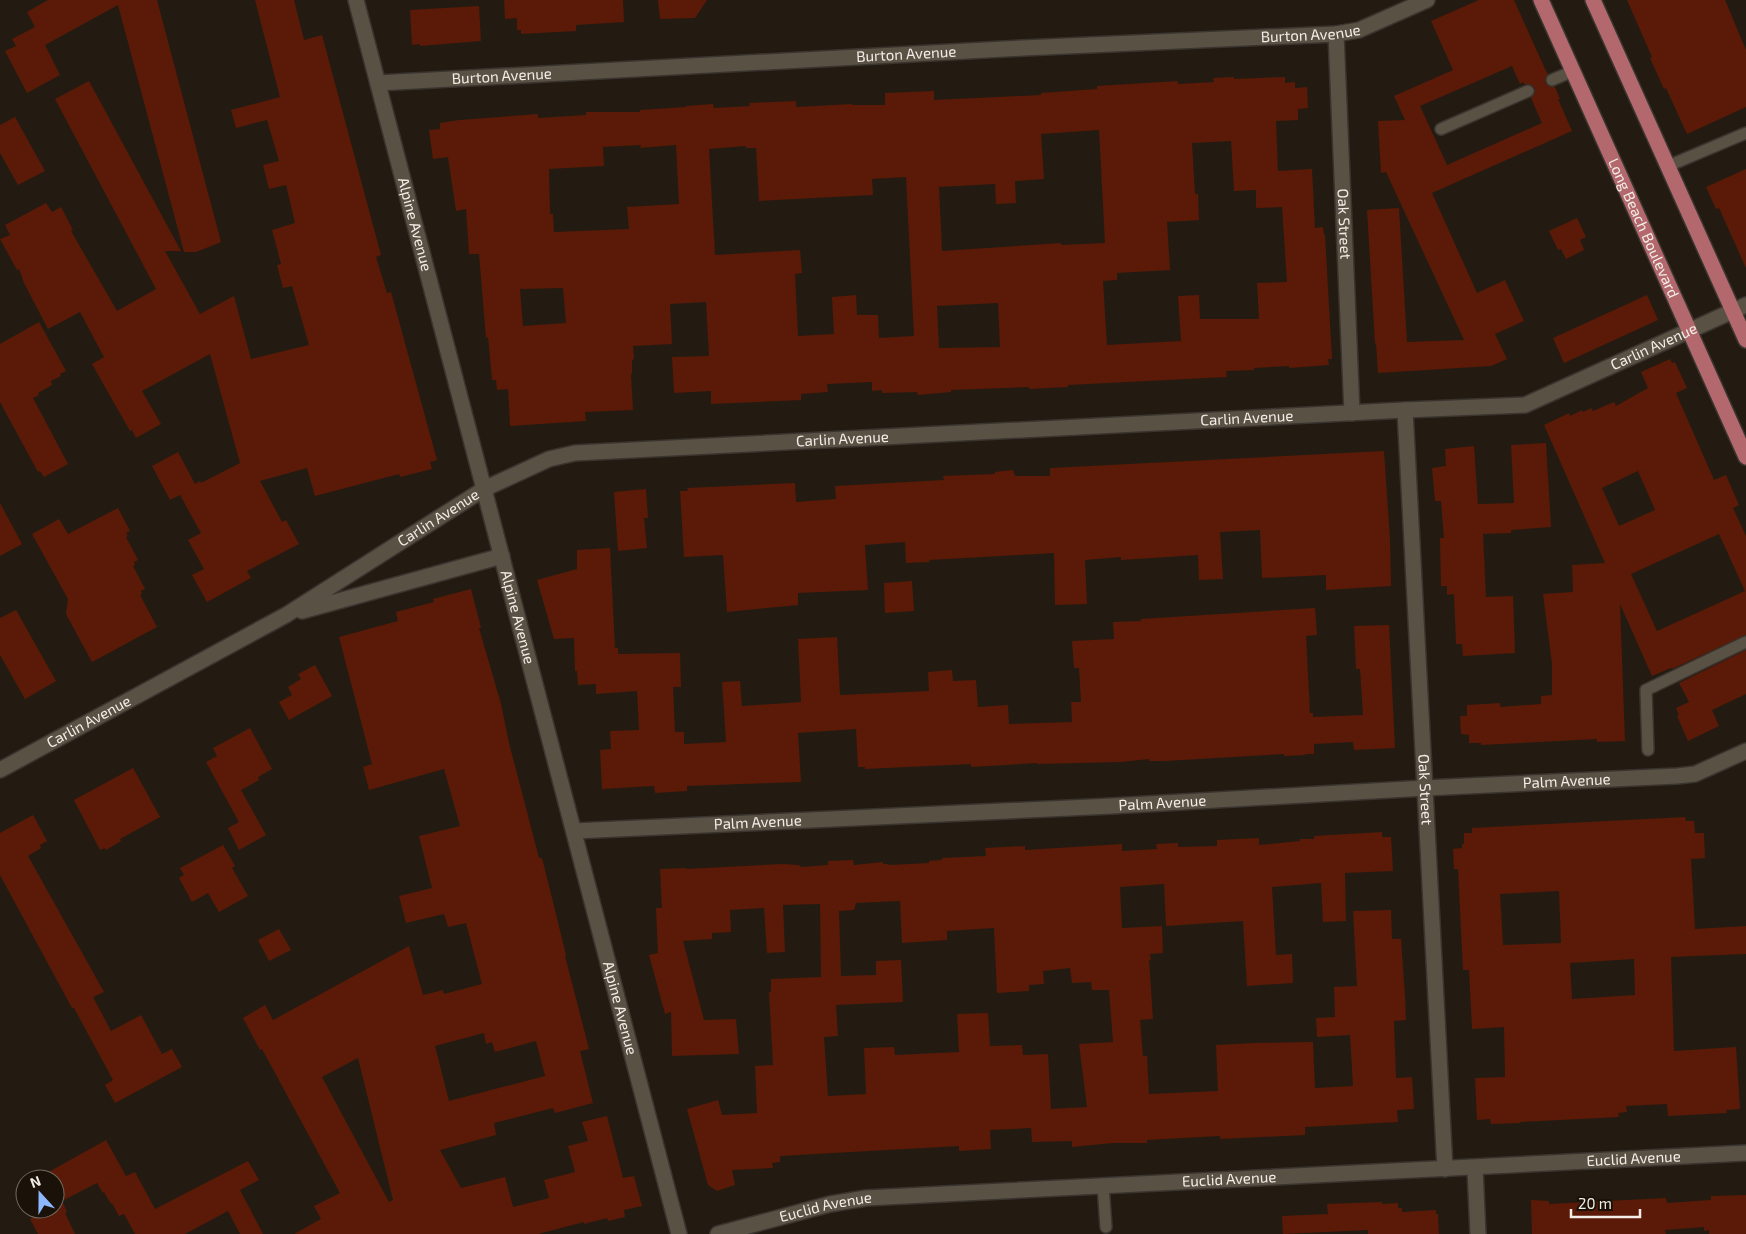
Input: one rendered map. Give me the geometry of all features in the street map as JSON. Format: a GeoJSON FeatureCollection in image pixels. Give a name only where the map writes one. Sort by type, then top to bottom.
{"type":"FeatureCollection","features":[{"type":"Feature","properties":{"kind":"main road","name":"Long Beach Boulevard"},"geometry":{"type":"LineString","coordinates":[[1541,0],[1746,457]]}},
{"type":"Feature","properties":{"kind":"main road"},"geometry":{"type":"LineString","coordinates":[[1593,0],[1668,166],[1740,308],[1746,340]]}},
{"type":"Feature","properties":{"kind":"street","name":"Alpine Avenue"},"geometry":{"type":"LineString","coordinates":[[356,0],[679,1234]]}},
{"type":"Feature","properties":{"kind":"street","name":"Burton Avenue"},"geometry":{"type":"LineString","coordinates":[[378,83],[1003,49],[1336,34],[1359,30],[1426,0]]}},
{"type":"Feature","properties":{"kind":"street","name":"Oak Street"},"geometry":{"type":"LineString","coordinates":[[1336,34],[1352,413]]}},
{"type":"Feature","properties":{"kind":"street","name":"Carlin Avenue"},"geometry":{"type":"LineString","coordinates":[[0,770],[286,616],[484,489],[548,459],[575,453],[1525,405],[1740,308]]}},
{"type":"Feature","properties":{"kind":"street","name":"Oak Street"},"geometry":{"type":"LineString","coordinates":[[1405,410],[1445,1169]]}},
{"type":"Feature","properties":{"kind":"street"},"geometry":{"type":"LineString","coordinates":[[286,616],[502,556]]}},
{"type":"Feature","properties":{"kind":"street","name":"Palm Avenue"},"geometry":{"type":"LineString","coordinates":[[574,831],[1112,806],[1691,775],[1746,751]]}},
{"type":"Feature","properties":{"kind":"street","name":"Euclid Avenue"},"geometry":{"type":"LineString","coordinates":[[718,1234],[830,1204],[866,1198],[1746,1153]]}},
{"type":"Feature","properties":{"kind":"street"},"geometry":{"type":"LineString","coordinates":[[1475,1168],[1478,1234]]}},
{"type":"Feature","properties":{"kind":"lane"},"geometry":{"type":"LineString","coordinates":[[1552,80],[1573,71]]}},
{"type":"Feature","properties":{"kind":"lane"},"geometry":{"type":"LineString","coordinates":[[1441,129],[1528,91]]}},
{"type":"Feature","properties":{"kind":"lane"},"geometry":{"type":"LineString","coordinates":[[1668,166],[1746,133]]}},
{"type":"Feature","properties":{"kind":"lane"},"geometry":{"type":"LineString","coordinates":[[1648,750],[1646,690],[1746,642]]}},
{"type":"Feature","properties":{"kind":"lane"},"geometry":{"type":"LineString","coordinates":[[1103,1185],[1106,1227]]}},
{"type":"Feature","properties":{"kind":"building"},"geometry":{"type":"Polygon","coordinates":[[[48,0],[157,0],[221,242],[196,252],[184,252],[118,5],[45,45],[60,75],[27,93],[5,51],[16,46],[12,39],[35,27],[27,12],[48,0]]]}},
{"type":"Feature","properties":{"kind":"building"},"geometry":{"type":"Polygon","coordinates":[[[255,0],[294,0],[304,40],[322,35],[381,255],[376,257],[387,293],[391,292],[437,460],[430,462],[432,469],[400,477],[399,474],[315,496],[307,468],[260,481],[282,522],[286,520],[299,544],[247,571],[251,578],[207,602],[192,575],[204,569],[188,540],[201,533],[180,495],[170,500],[152,466],[178,452],[195,484],[200,481],[201,483],[240,463],[210,354],[142,391],[161,424],[136,438],[132,430],[130,431],[92,364],[104,357],[80,312],[48,329],[24,283],[19,269],[17,270],[0,239],[10,235],[5,225],[46,203],[52,212],[61,207],[73,230],[71,231],[117,311],[156,289],[55,99],[89,81],[181,251],[165,251],[200,314],[234,296],[251,359],[309,345],[292,286],[283,288],[277,265],[281,264],[272,230],[295,223],[286,185],[269,189],[263,165],[279,161],[267,120],[236,128],[231,110],[280,97],[255,0]]]}},
{"type":"Feature","properties":{"kind":"building"},"geometry":{"type":"Polygon","coordinates":[[[504,0],[623,0],[624,22],[576,25],[576,31],[521,34],[521,30],[517,30],[517,18],[505,19],[504,0]]]}},
{"type":"Feature","properties":{"kind":"building"},"geometry":{"type":"Polygon","coordinates":[[[658,0],[707,0],[695,18],[660,19],[658,0]]]}},
{"type":"Feature","properties":{"kind":"building"},"geometry":{"type":"Polygon","coordinates":[[[1479,0],[1514,0],[1548,74],[1545,83],[1555,87],[1560,99],[1558,99],[1572,131],[1432,193],[1477,293],[1505,280],[1524,321],[1495,334],[1507,359],[1491,366],[1378,373],[1367,210],[1399,208],[1407,342],[1464,340],[1386,172],[1381,173],[1378,121],[1405,120],[1394,96],[1453,70],[1431,21],[1479,0]],[[1512,66],[1420,106],[1447,165],[1542,123],[1531,98],[1535,88],[1523,82],[1520,84],[1512,66]]]}},
{"type":"Feature","properties":{"kind":"building"},"geometry":{"type":"Polygon","coordinates":[[[1627,0],[1725,0],[1746,50],[1746,107],[1687,134],[1650,58],[1652,57],[1627,0]]]}},
{"type":"Feature","properties":{"kind":"building"},"geometry":{"type":"Polygon","coordinates":[[[479,6],[481,41],[412,45],[410,10],[479,6]]]}},
{"type":"Feature","properties":{"kind":"building"},"geometry":{"type":"Polygon","coordinates":[[[1285,77],[1285,83],[1295,82],[1295,88],[1307,87],[1308,108],[1298,109],[1298,120],[1276,121],[1278,171],[1312,169],[1315,228],[1323,227],[1325,235],[1332,359],[1328,359],[1329,365],[1226,371],[1227,377],[1068,385],[1068,387],[1029,389],[1029,387],[951,390],[951,392],[918,395],[917,392],[882,393],[882,390],[872,391],[872,382],[827,384],[828,392],[801,394],[801,400],[711,404],[711,391],[674,393],[672,357],[709,356],[706,302],[670,304],[672,344],[633,346],[634,359],[632,360],[631,374],[633,410],[585,412],[586,421],[510,426],[508,389],[497,390],[496,380],[492,380],[488,337],[486,338],[479,254],[469,254],[466,209],[456,211],[448,157],[433,159],[429,130],[440,129],[440,123],[459,120],[538,114],[538,118],[586,115],[586,112],[640,112],[640,110],[713,104],[714,108],[750,106],[749,103],[796,101],[796,107],[852,104],[885,105],[885,93],[934,91],[934,100],[1041,95],[1041,93],[1097,89],[1097,86],[1178,81],[1178,84],[1214,82],[1213,78],[1285,77]],[[1099,130],[1041,134],[1044,179],[1015,181],[1016,203],[996,204],[995,184],[939,187],[942,251],[1061,243],[1061,245],[1105,243],[1099,130]],[[1231,141],[1192,143],[1195,194],[1198,194],[1199,220],[1167,222],[1170,270],[1117,273],[1117,280],[1103,281],[1107,345],[1181,341],[1178,296],[1199,295],[1200,319],[1259,319],[1257,283],[1287,282],[1282,207],[1256,208],[1256,190],[1234,191],[1231,141]],[[641,145],[603,147],[604,166],[549,169],[550,214],[553,214],[554,232],[629,229],[627,207],[679,204],[676,145],[640,148],[641,145]],[[746,146],[709,149],[715,255],[800,250],[802,273],[795,274],[798,336],[834,334],[832,297],[856,295],[857,315],[878,315],[879,338],[914,336],[906,177],[872,179],[873,195],[759,201],[756,148],[746,148],[746,146]],[[563,288],[520,289],[523,326],[566,323],[563,288]],[[998,303],[937,306],[939,348],[1000,347],[998,303]]]}},
{"type":"Feature","properties":{"kind":"building"},"geometry":{"type":"Polygon","coordinates":[[[15,117],[45,171],[18,185],[0,153],[0,125],[15,117]]]}},
{"type":"Feature","properties":{"kind":"building"},"geometry":{"type":"Polygon","coordinates":[[[1746,169],[1746,268],[1719,208],[1716,209],[1706,187],[1746,169]]]}},
{"type":"Feature","properties":{"kind":"building"},"geometry":{"type":"Polygon","coordinates":[[[1577,218],[1586,237],[1580,240],[1584,250],[1566,259],[1561,249],[1558,250],[1549,231],[1577,218]]]}},
{"type":"Feature","properties":{"kind":"building"},"geometry":{"type":"Polygon","coordinates":[[[1647,295],[1658,320],[1564,363],[1553,338],[1647,295]]]}},
{"type":"Feature","properties":{"kind":"building"},"geometry":{"type":"Polygon","coordinates":[[[39,322],[66,371],[51,381],[52,385],[33,398],[68,464],[44,477],[40,471],[38,472],[0,402],[0,344],[39,322]]]}},
{"type":"Feature","properties":{"kind":"building"},"geometry":{"type":"Polygon","coordinates":[[[1670,359],[1672,363],[1675,362],[1687,388],[1676,393],[1714,480],[1726,475],[1739,505],[1733,508],[1746,536],[1746,635],[1672,669],[1652,676],[1620,604],[1625,741],[1597,742],[1597,739],[1481,745],[1481,743],[1469,743],[1469,735],[1461,734],[1460,716],[1467,716],[1467,705],[1500,703],[1500,707],[1541,704],[1541,696],[1552,695],[1552,664],[1543,594],[1573,592],[1572,565],[1605,563],[1544,425],[1569,413],[1570,416],[1591,408],[1593,411],[1614,402],[1616,406],[1648,388],[1641,372],[1670,359]],[[1638,471],[1602,488],[1619,526],[1655,510],[1638,471]],[[1719,534],[1631,574],[1657,631],[1745,591],[1719,534]]]}},
{"type":"Feature","properties":{"kind":"building"},"geometry":{"type":"Polygon","coordinates":[[[1546,443],[1551,527],[1511,530],[1511,533],[1483,534],[1486,597],[1513,596],[1515,653],[1463,656],[1462,644],[1456,644],[1454,594],[1447,595],[1447,586],[1441,586],[1440,538],[1444,538],[1441,501],[1435,501],[1432,468],[1446,466],[1445,449],[1474,446],[1478,504],[1514,503],[1511,445],[1546,443]]]}},
{"type":"Feature","properties":{"kind":"building"},"geometry":{"type":"Polygon","coordinates":[[[1384,451],[1391,586],[1326,590],[1326,575],[1262,578],[1260,530],[1220,532],[1223,579],[1199,580],[1198,555],[1121,560],[1121,557],[1085,560],[1087,604],[1055,605],[1054,553],[906,563],[905,542],[865,545],[868,590],[798,593],[798,605],[727,612],[723,555],[684,557],[680,491],[688,491],[687,488],[795,483],[796,502],[836,499],[835,486],[944,480],[943,476],[995,474],[995,472],[1013,470],[1015,476],[1050,476],[1050,468],[1384,451]]]}},
{"type":"Feature","properties":{"kind":"building"},"geometry":{"type":"Polygon","coordinates":[[[646,489],[648,518],[644,518],[647,548],[618,551],[614,492],[646,489]]]}},
{"type":"Feature","properties":{"kind":"building"},"geometry":{"type":"Polygon","coordinates":[[[0,503],[22,544],[0,556],[0,503]]]}},
{"type":"Feature","properties":{"kind":"building"},"geometry":{"type":"Polygon","coordinates":[[[118,508],[130,531],[126,533],[128,536],[126,537],[138,560],[134,562],[135,565],[133,566],[145,589],[141,591],[142,594],[140,595],[157,627],[92,662],[66,614],[68,599],[32,534],[59,519],[68,534],[118,508]]]}},
{"type":"Feature","properties":{"kind":"building"},"geometry":{"type":"Polygon","coordinates":[[[610,548],[615,648],[618,648],[618,654],[680,653],[681,687],[673,687],[675,732],[684,732],[684,744],[726,742],[722,682],[740,681],[742,706],[801,702],[798,639],[837,637],[840,695],[929,691],[928,672],[952,670],[953,681],[976,680],[978,707],[1008,705],[1009,724],[1072,722],[1071,702],[1081,702],[1079,668],[1074,668],[1072,641],[1114,639],[1113,622],[1315,608],[1317,635],[1306,636],[1310,713],[1313,713],[1313,717],[1363,715],[1360,669],[1356,669],[1354,626],[1389,625],[1395,748],[1354,750],[1353,742],[1314,744],[1314,754],[1305,755],[1284,756],[1284,754],[1165,761],[1149,761],[1149,759],[1121,762],[1037,763],[971,767],[971,764],[865,769],[865,767],[858,767],[856,729],[798,733],[801,782],[687,786],[687,791],[655,793],[654,786],[602,789],[600,750],[611,749],[610,731],[639,730],[637,691],[596,694],[596,684],[578,685],[577,671],[575,671],[574,638],[554,639],[537,580],[577,569],[577,550],[610,548]]]}},
{"type":"Feature","properties":{"kind":"building"},"geometry":{"type":"Polygon","coordinates":[[[912,581],[914,611],[885,613],[884,583],[912,581]]]}},
{"type":"Feature","properties":{"kind":"building"},"geometry":{"type":"Polygon","coordinates":[[[471,589],[481,628],[479,628],[501,704],[509,743],[539,858],[542,858],[589,1049],[580,1051],[593,1103],[555,1113],[553,1108],[494,1123],[496,1135],[440,1150],[461,1188],[505,1177],[513,1207],[549,1198],[544,1180],[575,1172],[568,1146],[588,1141],[582,1122],[607,1116],[623,1178],[634,1176],[642,1206],[624,1210],[625,1217],[608,1221],[607,1218],[584,1224],[584,1222],[538,1234],[294,1234],[321,1219],[314,1206],[340,1193],[262,1049],[260,1050],[243,1018],[265,1005],[273,1020],[409,946],[423,995],[443,990],[444,994],[482,984],[466,923],[448,927],[444,914],[406,923],[399,896],[432,888],[419,836],[460,826],[444,769],[369,790],[363,767],[372,764],[339,637],[398,621],[396,612],[434,602],[433,599],[471,589]],[[484,1033],[435,1046],[449,1101],[545,1076],[536,1041],[495,1052],[492,1042],[486,1044],[484,1033]],[[358,1058],[322,1077],[389,1202],[393,1200],[358,1058]]]}},
{"type":"Feature","properties":{"kind":"building"},"geometry":{"type":"Polygon","coordinates":[[[16,610],[56,681],[25,699],[0,655],[0,618],[16,610]]]}},
{"type":"Feature","properties":{"kind":"building"},"geometry":{"type":"Polygon","coordinates":[[[1746,650],[1746,694],[1712,710],[1719,726],[1688,741],[1677,716],[1679,715],[1676,708],[1689,702],[1679,683],[1746,650]]]}},
{"type":"Feature","properties":{"kind":"building"},"geometry":{"type":"Polygon","coordinates":[[[315,665],[332,696],[289,720],[279,702],[292,695],[288,687],[301,679],[298,674],[315,665]]]}},
{"type":"Feature","properties":{"kind":"building"},"geometry":{"type":"Polygon","coordinates":[[[250,728],[272,769],[258,777],[259,780],[241,790],[266,835],[239,850],[228,828],[239,822],[206,762],[217,756],[213,748],[250,728]]]}},
{"type":"Feature","properties":{"kind":"building"},"geometry":{"type":"Polygon","coordinates":[[[133,768],[160,817],[120,839],[121,841],[106,850],[105,848],[100,850],[74,800],[133,768]]]}},
{"type":"Feature","properties":{"kind":"building"},"geometry":{"type":"Polygon","coordinates":[[[33,815],[47,841],[40,845],[41,848],[28,856],[104,992],[93,997],[111,1031],[141,1015],[162,1054],[172,1049],[182,1067],[115,1103],[105,1085],[113,1080],[0,875],[0,833],[33,815]]]}},
{"type":"Feature","properties":{"kind":"building"},"geometry":{"type":"Polygon","coordinates":[[[1685,817],[1686,821],[1694,821],[1695,833],[1704,833],[1705,858],[1691,859],[1695,929],[1746,926],[1746,954],[1671,957],[1674,1051],[1736,1047],[1740,1109],[1726,1110],[1727,1113],[1668,1116],[1667,1104],[1626,1106],[1627,1112],[1618,1113],[1619,1117],[1491,1124],[1490,1119],[1477,1120],[1475,1078],[1505,1077],[1504,1027],[1472,1029],[1469,970],[1463,970],[1458,869],[1454,869],[1453,849],[1462,848],[1464,833],[1472,833],[1472,828],[1685,817]],[[1559,891],[1500,894],[1503,945],[1561,943],[1559,891]],[[1634,959],[1570,963],[1572,999],[1635,995],[1634,959]]]}},
{"type":"Feature","properties":{"kind":"building"},"geometry":{"type":"Polygon","coordinates":[[[1382,832],[1382,837],[1391,837],[1393,871],[1345,873],[1346,921],[1323,922],[1321,883],[1272,887],[1276,955],[1292,954],[1293,983],[1247,986],[1243,921],[1166,926],[1164,884],[1120,887],[1122,928],[1162,926],[1163,953],[1150,954],[1151,960],[1149,960],[1153,1019],[1140,1020],[1143,1056],[1147,1056],[1149,1094],[1218,1091],[1216,1045],[1254,1043],[1313,1042],[1315,1088],[1353,1086],[1350,1035],[1317,1037],[1316,1018],[1335,1017],[1334,987],[1357,986],[1353,911],[1391,910],[1392,939],[1401,939],[1406,1020],[1394,1021],[1396,1078],[1412,1077],[1414,1109],[1397,1110],[1398,1122],[1305,1127],[1305,1135],[1220,1139],[1220,1136],[1147,1140],[1147,1143],[1113,1143],[1072,1147],[1072,1141],[1032,1142],[1031,1128],[990,1130],[991,1149],[959,1151],[959,1146],[780,1156],[780,1162],[772,1163],[773,1168],[732,1170],[735,1185],[717,1191],[708,1185],[687,1109],[718,1100],[722,1115],[757,1113],[755,1066],[773,1065],[769,992],[771,992],[771,979],[821,977],[820,904],[783,905],[785,952],[767,953],[764,908],[730,910],[731,932],[712,933],[712,939],[683,941],[704,1020],[736,1019],[739,1054],[672,1056],[671,1012],[665,1014],[649,955],[658,953],[656,908],[662,908],[660,869],[782,864],[799,865],[801,867],[828,865],[828,861],[853,860],[854,865],[883,862],[883,864],[889,865],[929,863],[929,861],[942,860],[942,858],[986,856],[985,848],[1025,846],[1025,850],[1122,844],[1122,851],[1157,849],[1156,844],[1178,843],[1178,847],[1217,846],[1217,840],[1259,838],[1259,845],[1300,841],[1300,839],[1314,839],[1314,836],[1382,832]],[[900,901],[856,903],[854,910],[839,911],[841,976],[876,975],[876,961],[901,960],[903,1002],[836,1005],[838,1036],[824,1037],[828,1096],[866,1094],[864,1048],[894,1047],[895,1055],[959,1052],[957,1014],[988,1013],[990,1046],[1022,1045],[1023,1055],[1048,1054],[1051,1109],[1087,1107],[1079,1044],[1113,1042],[1109,990],[1092,990],[1091,982],[1072,983],[1070,968],[1043,971],[1044,984],[1029,985],[1029,991],[997,993],[994,928],[947,931],[947,940],[902,943],[900,901]]]}},
{"type":"Feature","properties":{"kind":"building"},"geometry":{"type":"Polygon","coordinates":[[[223,845],[235,866],[232,868],[248,896],[219,912],[208,893],[192,902],[179,878],[184,875],[180,868],[223,845]]]}},
{"type":"Feature","properties":{"kind":"building"},"geometry":{"type":"Polygon","coordinates":[[[279,929],[291,950],[269,961],[258,940],[279,929]]]}},
{"type":"Feature","properties":{"kind":"building"},"geometry":{"type":"Polygon","coordinates":[[[106,1140],[126,1176],[135,1172],[155,1209],[248,1161],[259,1180],[240,1190],[263,1234],[240,1234],[228,1211],[185,1234],[135,1234],[124,1214],[119,1216],[97,1183],[65,1199],[65,1169],[54,1169],[106,1140]]]}},
{"type":"Feature","properties":{"kind":"building"},"geometry":{"type":"Polygon","coordinates":[[[1746,1195],[1746,1234],[1709,1234],[1709,1230],[1704,1231],[1704,1227],[1665,1230],[1666,1234],[1532,1234],[1531,1200],[1549,1201],[1549,1204],[1666,1198],[1667,1203],[1711,1200],[1711,1196],[1746,1195]]]}},
{"type":"Feature","properties":{"kind":"building"},"geometry":{"type":"Polygon","coordinates":[[[1382,1202],[1382,1204],[1398,1203],[1398,1208],[1402,1208],[1402,1212],[1436,1210],[1439,1234],[1368,1234],[1368,1230],[1283,1234],[1282,1216],[1328,1214],[1327,1204],[1382,1202]]]}},
{"type":"Feature","properties":{"kind":"building"},"geometry":{"type":"Polygon","coordinates":[[[65,1213],[75,1234],[38,1234],[30,1219],[65,1219],[65,1213]]]}}]}
